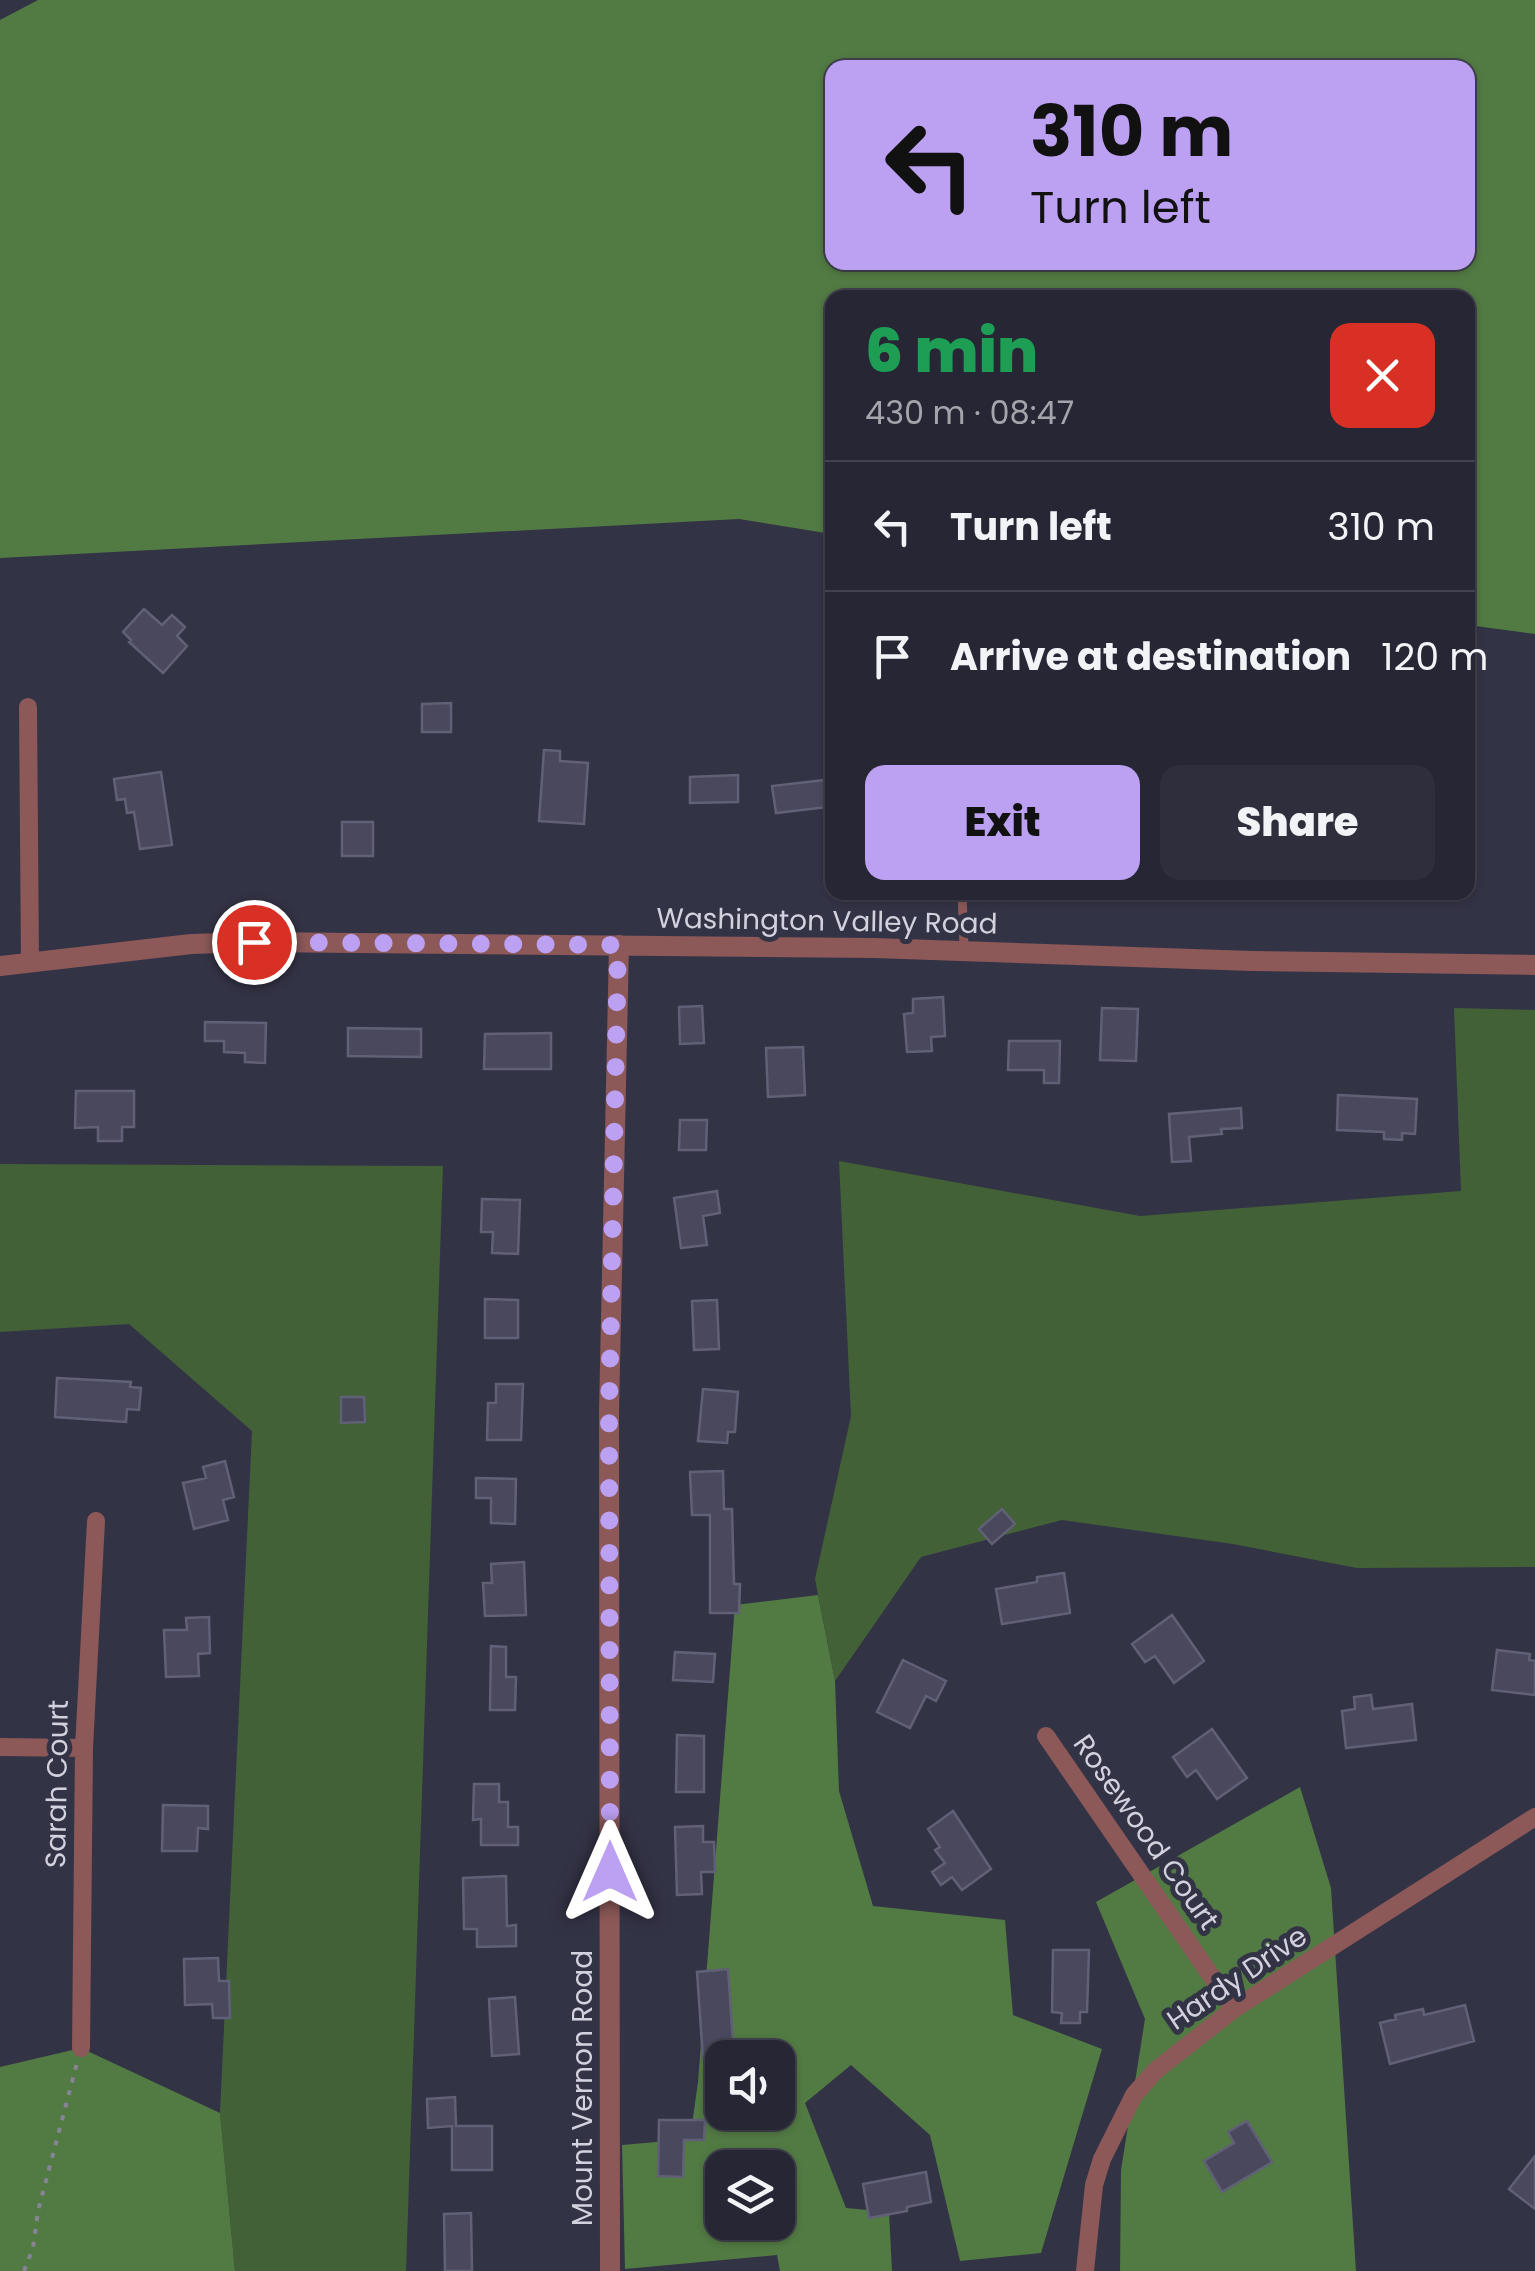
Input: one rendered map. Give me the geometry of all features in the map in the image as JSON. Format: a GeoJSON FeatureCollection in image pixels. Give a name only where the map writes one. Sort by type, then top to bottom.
{"type":"FeatureCollection","features":[{"type":"Feature","properties":{"kind":"street"},"geometry":{"type":"LineString","coordinates":[[28,707],[30,962]]}},
{"type":"Feature","properties":{"kind":"street","name":"Washington Valley Road"},"geometry":{"type":"LineString","coordinates":[[0,966],[192,944],[254,942],[964,951],[1535,965]]}},
{"type":"Feature","properties":{"kind":"street","name":"Mount Vernon Road"},"geometry":{"type":"LineString","coordinates":[[610,2271],[609,1412],[618,945]]}},
{"type":"Feature","properties":{"kind":"street","name":"Sarah Court"},"geometry":{"type":"LineString","coordinates":[[81,2048],[84,1748],[96,1522]]}},
{"type":"Feature","properties":{"kind":"street","name":"Rosewood Court"},"geometry":{"type":"LineString","coordinates":[[1046,1736],[1234,2009]]}},
{"type":"Feature","properties":{"kind":"street"},"geometry":{"type":"LineString","coordinates":[[0,1747],[84,1748]]}},
{"type":"Feature","properties":{"kind":"street","name":"Hardy Drive"},"geometry":{"type":"LineString","coordinates":[[1085,2271],[1094,2185],[1102,2158],[1134,2095],[1155,2071],[1234,2009],[1535,1817]]}},
{"type":"Feature","properties":{"kind":"lane"},"geometry":{"type":"LineString","coordinates":[[962,900],[964,951]]}},
{"type":"Feature","properties":{"kind":"path"},"geometry":{"type":"LineString","coordinates":[[24,2271],[33,2248],[38,2211],[81,2048]]}},
{"type":"Feature","properties":{"kind":"green space"},"geometry":{"type":"Polygon","coordinates":[[[38,0],[1535,0],[1535,634],[1475,626],[1475,290],[825,290],[825,533],[739,519],[0,558],[0,20],[38,0]]]}},
{"type":"Feature","properties":{"kind":"green space"},"geometry":{"type":"Polygon","coordinates":[[[1454,1008],[1535,1010],[1535,1567],[1357,1568],[1233,1544],[1062,1520],[921,1557],[835,1681],[815,1579],[851,1416],[839,1161],[1140,1216],[1461,1191],[1454,1008]]]}},
{"type":"Feature","properties":{"kind":"green space"},"geometry":{"type":"Polygon","coordinates":[[[0,1164],[443,1166],[406,2271],[235,2271],[220,2113],[252,1431],[129,1324],[0,1332],[0,1164]]]}},
{"type":"Feature","properties":{"kind":"green space"},"geometry":{"type":"Polygon","coordinates":[[[818,1595],[835,1681],[839,1791],[873,1906],[1005,1920],[1013,2015],[1102,2049],[1041,2253],[960,2261],[930,2135],[851,2065],[805,2103],[846,2208],[889,2212],[892,2271],[780,2271],[777,2255],[625,2269],[622,2145],[690,2139],[698,2082],[735,1605],[818,1595]]]}},
{"type":"Feature","properties":{"kind":"green space"},"geometry":{"type":"Polygon","coordinates":[[[1300,1787],[1331,1888],[1356,2271],[1120,2271],[1121,2170],[1145,2019],[1096,1902],[1300,1787]]]}},
{"type":"Feature","properties":{"kind":"green space"},"geometry":{"type":"Polygon","coordinates":[[[81,2048],[220,2113],[235,2271],[0,2271],[0,2067],[81,2048]]]}},
{"type":"Feature","properties":{"kind":"building"},"geometry":{"type":"Polygon","coordinates":[[[144,609],[162,625],[172,615],[185,627],[177,636],[187,646],[163,673],[123,632],[144,609]]]}},
{"type":"Feature","properties":{"kind":"building"},"geometry":{"type":"Polygon","coordinates":[[[451,703],[451,732],[422,732],[422,704],[451,703]]]}},
{"type":"Feature","properties":{"kind":"building"},"geometry":{"type":"Polygon","coordinates":[[[544,750],[560,751],[560,761],[588,763],[584,824],[539,821],[544,750]]]}},
{"type":"Feature","properties":{"kind":"building"},"geometry":{"type":"Polygon","coordinates":[[[161,772],[172,845],[140,849],[134,812],[127,813],[125,799],[117,800],[114,779],[161,772]]]}},
{"type":"Feature","properties":{"kind":"building"},"geometry":{"type":"Polygon","coordinates":[[[738,775],[738,802],[690,803],[690,777],[738,775]]]}},
{"type":"Feature","properties":{"kind":"building"},"geometry":{"type":"Polygon","coordinates":[[[825,780],[825,807],[776,813],[772,786],[825,780]]]}},
{"type":"Feature","properties":{"kind":"building"},"geometry":{"type":"Polygon","coordinates":[[[342,822],[373,822],[373,856],[342,856],[342,822]]]}},
{"type":"Feature","properties":{"kind":"building"},"geometry":{"type":"Polygon","coordinates":[[[943,997],[945,1036],[931,1037],[932,1051],[907,1052],[904,1014],[913,1013],[913,999],[943,997]]]}},
{"type":"Feature","properties":{"kind":"building"},"geometry":{"type":"Polygon","coordinates":[[[702,1006],[704,1043],[680,1044],[679,1007],[702,1006]]]}},
{"type":"Feature","properties":{"kind":"building"},"geometry":{"type":"Polygon","coordinates":[[[1102,1008],[1138,1009],[1136,1061],[1100,1060],[1102,1008]]]}},
{"type":"Feature","properties":{"kind":"building"},"geometry":{"type":"Polygon","coordinates":[[[205,1022],[266,1023],[265,1063],[245,1062],[245,1053],[224,1052],[224,1041],[205,1041],[205,1022]]]}},
{"type":"Feature","properties":{"kind":"building"},"geometry":{"type":"Polygon","coordinates":[[[348,1028],[421,1029],[421,1057],[348,1056],[348,1028]]]}},
{"type":"Feature","properties":{"kind":"building"},"geometry":{"type":"Polygon","coordinates":[[[551,1033],[551,1069],[484,1069],[485,1034],[551,1033]]]}},
{"type":"Feature","properties":{"kind":"building"},"geometry":{"type":"Polygon","coordinates":[[[1009,1041],[1060,1041],[1059,1083],[1044,1083],[1044,1070],[1008,1070],[1009,1041]]]}},
{"type":"Feature","properties":{"kind":"building"},"geometry":{"type":"Polygon","coordinates":[[[803,1047],[805,1095],[768,1097],[766,1048],[803,1047]]]}},
{"type":"Feature","properties":{"kind":"building"},"geometry":{"type":"Polygon","coordinates":[[[76,1091],[134,1091],[134,1127],[122,1127],[122,1141],[98,1141],[98,1127],[75,1128],[76,1091]]]}},
{"type":"Feature","properties":{"kind":"building"},"geometry":{"type":"Polygon","coordinates":[[[1338,1095],[1417,1099],[1415,1134],[1402,1133],[1402,1140],[1384,1139],[1384,1132],[1337,1130],[1338,1095]]]}},
{"type":"Feature","properties":{"kind":"building"},"geometry":{"type":"Polygon","coordinates":[[[1241,1108],[1242,1128],[1189,1137],[1191,1161],[1172,1162],[1169,1114],[1241,1108]]]}},
{"type":"Feature","properties":{"kind":"building"},"geometry":{"type":"Polygon","coordinates":[[[680,1120],[707,1120],[706,1150],[679,1150],[680,1120]]]}},
{"type":"Feature","properties":{"kind":"building"},"geometry":{"type":"Polygon","coordinates":[[[717,1191],[720,1213],[703,1216],[707,1245],[681,1248],[674,1198],[717,1191]]]}},
{"type":"Feature","properties":{"kind":"building"},"geometry":{"type":"Polygon","coordinates":[[[482,1199],[520,1200],[518,1254],[492,1253],[493,1232],[481,1232],[482,1199]]]}},
{"type":"Feature","properties":{"kind":"building"},"geometry":{"type":"Polygon","coordinates":[[[485,1299],[518,1300],[518,1338],[485,1338],[485,1299]]]}},
{"type":"Feature","properties":{"kind":"building"},"geometry":{"type":"Polygon","coordinates":[[[717,1300],[719,1349],[694,1350],[692,1301],[717,1300]]]}},
{"type":"Feature","properties":{"kind":"building"},"geometry":{"type":"Polygon","coordinates":[[[57,1378],[131,1382],[130,1387],[141,1388],[139,1410],[127,1409],[126,1422],[55,1417],[57,1378]]]}},
{"type":"Feature","properties":{"kind":"building"},"geometry":{"type":"Polygon","coordinates":[[[496,1384],[523,1384],[521,1440],[487,1440],[488,1403],[496,1403],[496,1384]]]}},
{"type":"Feature","properties":{"kind":"building"},"geometry":{"type":"Polygon","coordinates":[[[703,1389],[738,1392],[735,1432],[728,1432],[727,1443],[698,1441],[703,1389]]]}},
{"type":"Feature","properties":{"kind":"building"},"geometry":{"type":"Polygon","coordinates":[[[341,1397],[364,1397],[365,1422],[341,1423],[341,1397]]]}},
{"type":"Feature","properties":{"kind":"building"},"geometry":{"type":"Polygon","coordinates":[[[225,1461],[234,1497],[223,1500],[228,1520],[194,1529],[183,1483],[206,1478],[203,1467],[225,1461]]]}},
{"type":"Feature","properties":{"kind":"building"},"geometry":{"type":"Polygon","coordinates":[[[723,1471],[724,1509],[732,1509],[734,1584],[740,1584],[739,1613],[710,1613],[710,1515],[692,1515],[690,1472],[723,1471]]]}},
{"type":"Feature","properties":{"kind":"building"},"geometry":{"type":"Polygon","coordinates":[[[476,1478],[516,1479],[515,1524],[491,1523],[491,1498],[476,1498],[476,1478]]]}},
{"type":"Feature","properties":{"kind":"building"},"geometry":{"type":"Polygon","coordinates":[[[1002,1509],[1015,1524],[992,1544],[979,1529],[1002,1509]]]}},
{"type":"Feature","properties":{"kind":"building"},"geometry":{"type":"Polygon","coordinates":[[[524,1562],[526,1615],[485,1616],[483,1583],[492,1583],[491,1564],[524,1562]]]}},
{"type":"Feature","properties":{"kind":"building"},"geometry":{"type":"Polygon","coordinates":[[[1064,1573],[1070,1613],[1002,1624],[996,1589],[1064,1573]]]}},
{"type":"Feature","properties":{"kind":"building"},"geometry":{"type":"Polygon","coordinates":[[[1172,1615],[1204,1661],[1174,1683],[1155,1656],[1145,1662],[1132,1644],[1172,1615]]]}},
{"type":"Feature","properties":{"kind":"building"},"geometry":{"type":"Polygon","coordinates":[[[209,1617],[210,1653],[198,1654],[199,1676],[166,1677],[164,1630],[187,1630],[186,1618],[209,1617]]]}},
{"type":"Feature","properties":{"kind":"building"},"geometry":{"type":"Polygon","coordinates":[[[491,1646],[506,1647],[506,1677],[516,1677],[515,1710],[490,1710],[491,1646]]]}},
{"type":"Feature","properties":{"kind":"building"},"geometry":{"type":"Polygon","coordinates":[[[1497,1650],[1530,1654],[1529,1660],[1535,1661],[1535,1695],[1492,1690],[1497,1650]]]}},
{"type":"Feature","properties":{"kind":"building"},"geometry":{"type":"Polygon","coordinates":[[[675,1652],[715,1654],[713,1682],[673,1680],[675,1652]]]}},
{"type":"Feature","properties":{"kind":"building"},"geometry":{"type":"Polygon","coordinates":[[[903,1660],[946,1681],[936,1701],[926,1696],[910,1728],[877,1712],[903,1660]]]}},
{"type":"Feature","properties":{"kind":"building"},"geometry":{"type":"Polygon","coordinates":[[[1371,1695],[1373,1709],[1412,1704],[1416,1740],[1346,1748],[1342,1711],[1355,1709],[1354,1697],[1371,1695]]]}},
{"type":"Feature","properties":{"kind":"building"},"geometry":{"type":"Polygon","coordinates":[[[1212,1729],[1247,1778],[1217,1799],[1196,1770],[1187,1777],[1173,1757],[1212,1729]]]}},
{"type":"Feature","properties":{"kind":"building"},"geometry":{"type":"Polygon","coordinates":[[[677,1735],[704,1736],[704,1792],[676,1792],[677,1735]]]}},
{"type":"Feature","properties":{"kind":"building"},"geometry":{"type":"Polygon","coordinates":[[[474,1784],[499,1784],[499,1802],[508,1802],[508,1827],[518,1827],[518,1845],[481,1845],[481,1819],[473,1820],[474,1784]]]}},
{"type":"Feature","properties":{"kind":"building"},"geometry":{"type":"Polygon","coordinates":[[[163,1805],[208,1806],[208,1829],[198,1828],[197,1851],[162,1851],[163,1805]]]}},
{"type":"Feature","properties":{"kind":"building"},"geometry":{"type":"Polygon","coordinates":[[[953,1811],[991,1869],[962,1890],[952,1877],[941,1885],[932,1872],[945,1863],[935,1850],[940,1847],[928,1829],[953,1811]]]}},
{"type":"Feature","properties":{"kind":"building"},"geometry":{"type":"Polygon","coordinates":[[[703,1826],[703,1842],[714,1842],[715,1872],[701,1872],[702,1894],[677,1895],[675,1827],[703,1826]]]}},
{"type":"Feature","properties":{"kind":"building"},"geometry":{"type":"Polygon","coordinates":[[[506,1876],[507,1926],[516,1925],[516,1946],[477,1947],[477,1929],[464,1929],[463,1878],[506,1876]]]}},
{"type":"Feature","properties":{"kind":"building"},"geometry":{"type":"Polygon","coordinates":[[[1053,1950],[1089,1950],[1087,2012],[1080,2012],[1080,2023],[1061,2023],[1062,2013],[1052,2012],[1053,1950]]]}},
{"type":"Feature","properties":{"kind":"building"},"geometry":{"type":"Polygon","coordinates":[[[218,1958],[219,1981],[229,1981],[230,2018],[213,2018],[212,2004],[185,2005],[184,1959],[218,1958]]]}},
{"type":"Feature","properties":{"kind":"building"},"geometry":{"type":"Polygon","coordinates":[[[728,1969],[733,2040],[705,2040],[705,2059],[703,2059],[697,1972],[728,1969]]]}},
{"type":"Feature","properties":{"kind":"building"},"geometry":{"type":"Polygon","coordinates":[[[515,1997],[519,2054],[492,2056],[489,1999],[515,1997]]]}},
{"type":"Feature","properties":{"kind":"building"},"geometry":{"type":"Polygon","coordinates":[[[1465,2005],[1474,2041],[1390,2064],[1380,2023],[1423,2009],[1424,2015],[1465,2005]]]}},
{"type":"Feature","properties":{"kind":"building"},"geometry":{"type":"Polygon","coordinates":[[[455,2097],[456,2126],[492,2126],[492,2170],[452,2170],[452,2126],[428,2128],[427,2099],[455,2097]]]}},
{"type":"Feature","properties":{"kind":"building"},"geometry":{"type":"Polygon","coordinates":[[[659,2120],[705,2120],[704,2140],[684,2140],[683,2177],[658,2176],[659,2120]]]}},
{"type":"Feature","properties":{"kind":"building"},"geometry":{"type":"Polygon","coordinates":[[[1247,2121],[1272,2162],[1222,2192],[1204,2161],[1234,2143],[1228,2132],[1247,2121]]]}},
{"type":"Feature","properties":{"kind":"building"},"geometry":{"type":"Polygon","coordinates":[[[1535,2156],[1535,2209],[1509,2189],[1535,2156]]]}},
{"type":"Feature","properties":{"kind":"building"},"geometry":{"type":"Polygon","coordinates":[[[926,2172],[931,2202],[869,2218],[863,2184],[926,2172]]]}},
{"type":"Feature","properties":{"kind":"building"},"geometry":{"type":"Polygon","coordinates":[[[471,2213],[472,2271],[445,2271],[444,2214],[471,2213]]]}},
{"type":"Feature","properties":{"kind":"route"},"geometry":{"type":"LineString","coordinates":[[254,942],[618,945],[609,1412],[610,1872]]}}]}
